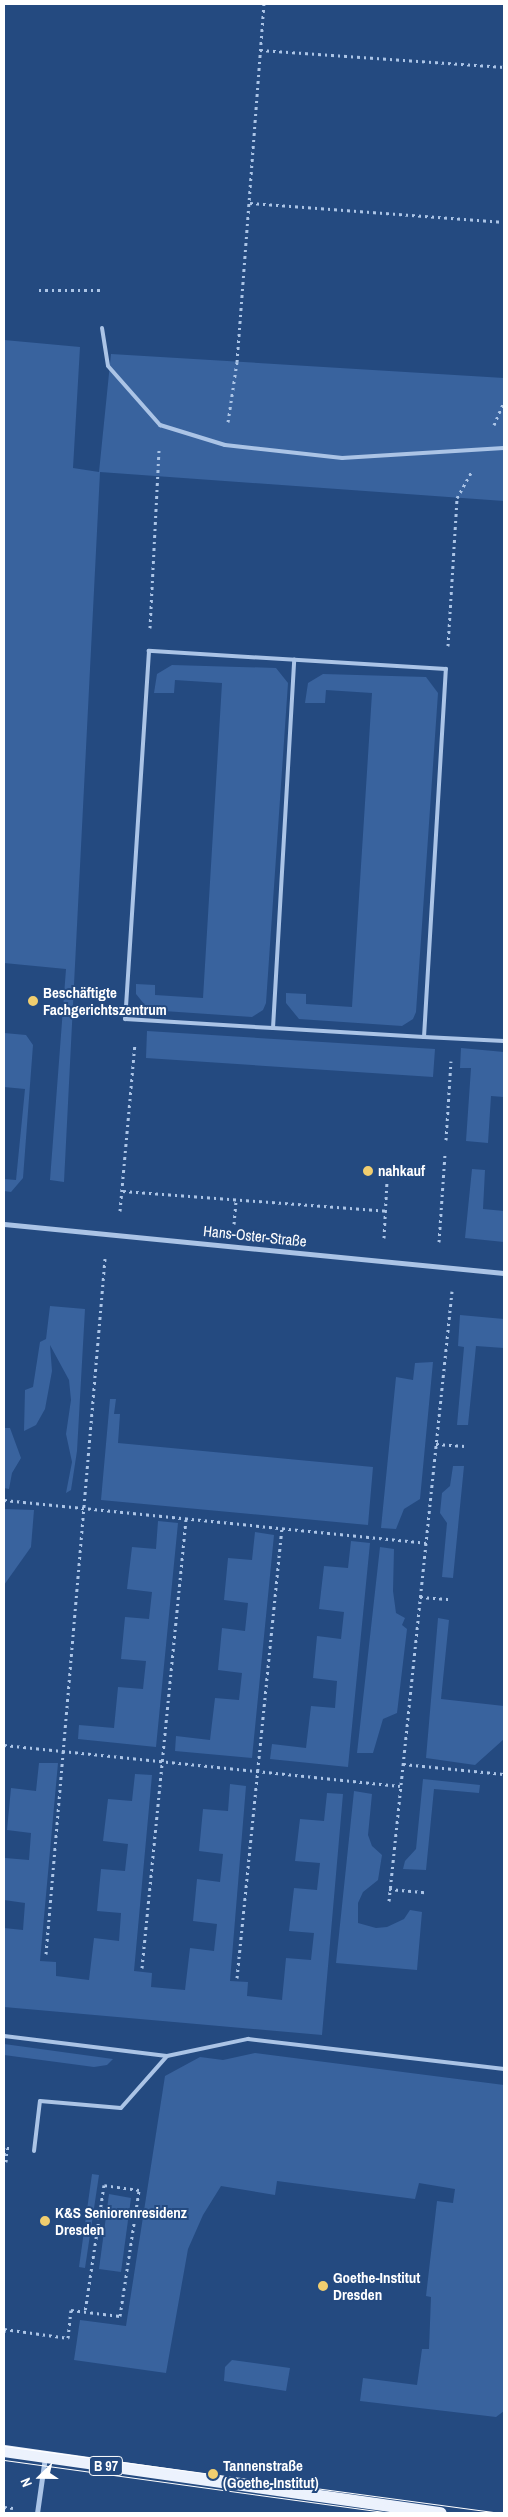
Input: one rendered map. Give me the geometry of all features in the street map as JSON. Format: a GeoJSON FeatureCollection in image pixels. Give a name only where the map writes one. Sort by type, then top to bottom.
{"type":"FeatureCollection","features":[{"type":"Feature","properties":{"kind":"main road","name":"B 97"},"geometry":{"type":"LineString","coordinates":[[4,2452],[441,2513]]}},
{"type":"Feature","properties":{"kind":"street","name":"Hans-Oster-Straße"},"geometry":{"type":"LineString","coordinates":[[4,1224],[504,1273]]}},
{"type":"Feature","properties":{"kind":"street"},"geometry":{"type":"LineString","coordinates":[[37,2513],[46,2457]]}},
{"type":"Feature","properties":{"kind":"lane"},"geometry":{"type":"LineString","coordinates":[[102,328],[108,366],[160,425],[224,445],[342,458],[504,448]]}},
{"type":"Feature","properties":{"kind":"lane"},"geometry":{"type":"LineString","coordinates":[[424,1037],[446,669],[150,651],[126,1019],[424,1037],[504,1041]]}},
{"type":"Feature","properties":{"kind":"lane"},"geometry":{"type":"LineString","coordinates":[[273,1028],[294,660]]}},
{"type":"Feature","properties":{"kind":"lane"},"geometry":{"type":"LineString","coordinates":[[4,2036],[167,2056],[248,2039],[504,2069]]}},
{"type":"Feature","properties":{"kind":"lane"},"geometry":{"type":"LineString","coordinates":[[34,2151],[40,2101],[121,2108],[167,2056]]}},
{"type":"Feature","properties":{"kind":"path"},"geometry":{"type":"LineString","coordinates":[[224,445],[237,362],[264,4]]}},
{"type":"Feature","properties":{"kind":"path"},"geometry":{"type":"LineString","coordinates":[[260,50],[504,67]]}},
{"type":"Feature","properties":{"kind":"path"},"geometry":{"type":"LineString","coordinates":[[250,203],[504,222]]}},
{"type":"Feature","properties":{"kind":"path"},"geometry":{"type":"LineString","coordinates":[[39,290],[104,290]]}},
{"type":"Feature","properties":{"kind":"path"},"geometry":{"type":"LineString","coordinates":[[150,651],[160,425]]}},
{"type":"Feature","properties":{"kind":"path"},"geometry":{"type":"LineString","coordinates":[[446,669],[457,498]]}},
{"type":"Feature","properties":{"kind":"path"},"geometry":{"type":"LineString","coordinates":[[118,1236],[137,1020]]}},
{"type":"Feature","properties":{"kind":"path"},"geometry":{"type":"LineString","coordinates":[[446,1140],[453,1038]]}},
{"type":"Feature","properties":{"kind":"path"},"geometry":{"type":"LineString","coordinates":[[440,1235],[445,1155]]}},
{"type":"Feature","properties":{"kind":"path"},"geometry":{"type":"LineString","coordinates":[[385,1229],[387,1180]]}},
{"type":"Feature","properties":{"kind":"path"},"geometry":{"type":"LineString","coordinates":[[123,1191],[386,1211]]}},
{"type":"Feature","properties":{"kind":"path"},"geometry":{"type":"LineString","coordinates":[[46,1954],[107,1234]]}},
{"type":"Feature","properties":{"kind":"path"},"geometry":{"type":"LineString","coordinates":[[389,1901],[454,1268]]}},
{"type":"Feature","properties":{"kind":"path"},"geometry":{"type":"LineString","coordinates":[[436,1444],[466,1446]]}},
{"type":"Feature","properties":{"kind":"path"},"geometry":{"type":"LineString","coordinates":[[4,1500],[426,1543]]}},
{"type":"Feature","properties":{"kind":"path"},"geometry":{"type":"LineString","coordinates":[[142,1968],[186,1519]]}},
{"type":"Feature","properties":{"kind":"path"},"geometry":{"type":"LineString","coordinates":[[237,1978],[256,1771],[282,1528]]}},
{"type":"Feature","properties":{"kind":"path"},"geometry":{"type":"LineString","coordinates":[[420,1597],[451,1599]]}},
{"type":"Feature","properties":{"kind":"path"},"geometry":{"type":"LineString","coordinates":[[4,1744],[400,1786]]}},
{"type":"Feature","properties":{"kind":"path"},"geometry":{"type":"LineString","coordinates":[[403,1764],[504,1774]]}},
{"type":"Feature","properties":{"kind":"path"},"geometry":{"type":"LineString","coordinates":[[390,1888],[425,1892]]}},
{"type":"Feature","properties":{"kind":"path"},"geometry":{"type":"LineString","coordinates":[[4,2332],[4,2329],[68,2338],[71,2310],[85,2312],[120,2316],[139,2190],[104,2185],[85,2312]]}},
{"type":"Feature","properties":{"kind":"shaded area"},"geometry":{"type":"Polygon","coordinates":[[[4,340],[80,347],[73,468],[99,472],[111,354],[504,378],[504,501],[100,472],[64,1182],[50,1180],[66,969],[4,963],[4,340]]]}},
{"type":"Feature","properties":{"kind":"shaded area"},"geometry":{"type":"Polygon","coordinates":[[[172,665],[276,668],[288,683],[266,1003],[263,1010],[252,1017],[149,1010],[136,994],[136,984],[155,985],[155,995],[203,998],[222,683],[175,680],[174,693],[154,693],[157,674],[172,665]]]}},
{"type":"Feature","properties":{"kind":"shaded area"},"geometry":{"type":"Polygon","coordinates":[[[323,674],[426,677],[438,693],[416,1012],[413,1019],[402,1026],[299,1019],[286,1003],[286,993],[306,994],[306,1004],[352,1007],[372,693],[326,690],[325,703],[305,703],[308,683],[323,674]]]}},
{"type":"Feature","properties":{"kind":"shaded area"},"geometry":{"type":"Polygon","coordinates":[[[147,1031],[435,1049],[433,1077],[146,1058],[147,1031]]]}},
{"type":"Feature","properties":{"kind":"shaded area"},"geometry":{"type":"Polygon","coordinates":[[[4,1033],[26,1035],[33,1045],[23,1178],[11,1192],[4,1191],[4,1179],[16,1180],[25,1089],[4,1087],[4,1033]]]}},
{"type":"Feature","properties":{"kind":"shaded area"},"geometry":{"type":"Polygon","coordinates":[[[461,1048],[504,1052],[504,1097],[491,1096],[488,1143],[466,1141],[471,1068],[460,1068],[461,1048]]]}},
{"type":"Feature","properties":{"kind":"shaded area"},"geometry":{"type":"Polygon","coordinates":[[[472,1169],[485,1170],[483,1209],[504,1211],[504,1242],[465,1238],[472,1169]]]}},
{"type":"Feature","properties":{"kind":"shaded area"},"geometry":{"type":"Polygon","coordinates":[[[50,1306],[85,1309],[77,1451],[71,1490],[66,1493],[72,1462],[66,1434],[71,1400],[69,1380],[50,1345],[52,1371],[45,1409],[36,1425],[24,1431],[25,1390],[33,1387],[40,1342],[46,1339],[50,1306]]]}},
{"type":"Feature","properties":{"kind":"shaded area"},"geometry":{"type":"Polygon","coordinates":[[[460,1315],[504,1319],[504,1348],[476,1346],[468,1425],[457,1425],[464,1347],[458,1346],[460,1315]]]}},
{"type":"Feature","properties":{"kind":"shaded area"},"geometry":{"type":"Polygon","coordinates":[[[433,1362],[420,1499],[404,1509],[396,1529],[381,1528],[396,1377],[413,1380],[415,1363],[433,1362]]]}},
{"type":"Feature","properties":{"kind":"shaded area"},"geometry":{"type":"Polygon","coordinates":[[[110,1399],[116,1399],[114,1414],[120,1414],[118,1443],[373,1467],[368,1525],[101,1500],[110,1399]]]}},
{"type":"Feature","properties":{"kind":"shaded area"},"geometry":{"type":"Polygon","coordinates":[[[4,1428],[10,1428],[21,1458],[12,1473],[9,1489],[4,1488],[4,1428]]]}},
{"type":"Feature","properties":{"kind":"shaded area"},"geometry":{"type":"Polygon","coordinates":[[[453,1466],[464,1466],[453,1578],[442,1577],[447,1523],[440,1513],[442,1493],[450,1486],[453,1466]]]}},
{"type":"Feature","properties":{"kind":"shaded area"},"geometry":{"type":"Polygon","coordinates":[[[4,1509],[34,1510],[31,1547],[4,1585],[4,1509]]]}},
{"type":"Feature","properties":{"kind":"shaded area"},"geometry":{"type":"Polygon","coordinates":[[[158,1521],[178,1523],[156,1747],[78,1739],[79,1725],[114,1728],[118,1687],[143,1689],[146,1661],[121,1659],[125,1617],[149,1619],[152,1592],[127,1589],[132,1547],[156,1549],[158,1521]]]}},
{"type":"Feature","properties":{"kind":"shaded area"},"geometry":{"type":"Polygon","coordinates":[[[255,1532],[274,1535],[252,1758],[175,1751],[176,1736],[210,1740],[215,1698],[239,1700],[242,1673],[218,1670],[222,1628],[245,1631],[248,1603],[224,1600],[228,1558],[252,1560],[255,1532]]]}},
{"type":"Feature","properties":{"kind":"shaded area"},"geometry":{"type":"Polygon","coordinates":[[[351,1541],[370,1543],[348,1767],[270,1759],[272,1744],[306,1748],[311,1706],[335,1708],[337,1681],[313,1678],[317,1636],[341,1639],[344,1612],[319,1609],[324,1566],[348,1568],[351,1541]]]}},
{"type":"Feature","properties":{"kind":"shaded area"},"geometry":{"type":"Polygon","coordinates":[[[380,1547],[394,1549],[393,1591],[396,1613],[405,1618],[402,1625],[407,1629],[397,1713],[383,1719],[373,1753],[357,1753],[380,1547]]]}},
{"type":"Feature","properties":{"kind":"shaded area"},"geometry":{"type":"Polygon","coordinates":[[[438,1618],[449,1620],[441,1699],[504,1706],[504,1739],[475,1765],[426,1758],[438,1618]]]}},
{"type":"Feature","properties":{"kind":"shaded area"},"geometry":{"type":"Polygon","coordinates":[[[39,1763],[58,1763],[40,1961],[56,1962],[56,1976],[89,1980],[94,1938],[119,1941],[121,1913],[97,1911],[101,1869],[125,1871],[128,1844],[103,1841],[108,1799],[132,1801],[135,1774],[152,1775],[134,1971],[152,1973],[151,1987],[185,1990],[190,1948],[214,1951],[217,1924],[193,1921],[197,1879],[220,1882],[223,1854],[199,1851],[203,1809],[228,1811],[230,1784],[246,1786],[230,1981],[248,1982],[247,1996],[282,2000],[286,1958],[311,1960],[314,1933],[289,1931],[294,1888],[317,1890],[320,1863],[295,1861],[300,1819],[324,1821],[327,1793],[343,1794],[322,2035],[4,2007],[4,1928],[23,1930],[25,1903],[4,1900],[5,1858],[29,1860],[31,1833],[7,1830],[11,1788],[36,1791],[39,1763]]]}},
{"type":"Feature","properties":{"kind":"shaded area"},"geometry":{"type":"Polygon","coordinates":[[[423,1779],[480,1785],[479,1793],[434,1789],[426,1870],[403,1869],[405,1861],[416,1849],[423,1779]]]}},
{"type":"Feature","properties":{"kind":"shaded area"},"geometry":{"type":"Polygon","coordinates":[[[354,1791],[372,1794],[368,1835],[372,1846],[382,1855],[378,1880],[363,1892],[358,1903],[358,1923],[376,1928],[387,1927],[404,1919],[410,1910],[422,1912],[417,1970],[336,1963],[354,1791]]]}},
{"type":"Feature","properties":{"kind":"shaded area"},"geometry":{"type":"Polygon","coordinates":[[[4,2044],[113,2059],[107,2065],[94,2067],[4,2055],[4,2044]]]}},
{"type":"Feature","properties":{"kind":"shaded area"},"geometry":{"type":"Polygon","coordinates":[[[255,2053],[504,2085],[504,2411],[496,2417],[360,2401],[363,2378],[417,2385],[422,2349],[429,2349],[431,2297],[426,2296],[437,2201],[453,2203],[455,2189],[419,2183],[415,2199],[277,2181],[275,2195],[221,2186],[203,2215],[188,2249],[166,2373],[74,2360],[80,2320],[126,2326],[165,2076],[200,2057],[223,2060],[255,2053]]]}},
{"type":"Feature","properties":{"kind":"shaded area"},"geometry":{"type":"Polygon","coordinates":[[[92,2174],[99,2175],[85,2268],[79,2267],[92,2174]]]}},
{"type":"Feature","properties":{"kind":"shaded area"},"geometry":{"type":"Polygon","coordinates":[[[109,2194],[131,2198],[121,2272],[99,2269],[109,2194]]]}},
{"type":"Feature","properties":{"kind":"shaded area"},"geometry":{"type":"Polygon","coordinates":[[[232,2360],[290,2368],[286,2391],[224,2381],[225,2367],[232,2360]]]}},
{"type":"Feature","properties":{"kind":"tram line"},"geometry":{"type":"LineString","coordinates":[[4,2446],[501,2513]]}},
{"type":"Feature","properties":{"kind":"tram line"},"geometry":{"type":"LineString","coordinates":[[4,2460],[391,2513]]}},
{"type":"Feature","properties":{"kind":"place","name":"Beschäftigte Fachgerichtszentrum"},"geometry":{"type":"Point","coordinates":[33,1001]}},
{"type":"Feature","properties":{"kind":"place","name":"nahkauf"},"geometry":{"type":"Point","coordinates":[368,1171]}},
{"type":"Feature","properties":{"kind":"place","name":"K&S Seniorenresidenz Dresden"},"geometry":{"type":"Point","coordinates":[45,2221]}},
{"type":"Feature","properties":{"kind":"place","name":"Goethe-Institut Dresden"},"geometry":{"type":"Point","coordinates":[323,2286]}},
{"type":"Feature","properties":{"kind":"place","name":"Tannenstraße (Goethe-Institut)"},"geometry":{"type":"Point","coordinates":[213,2474]}}]}
